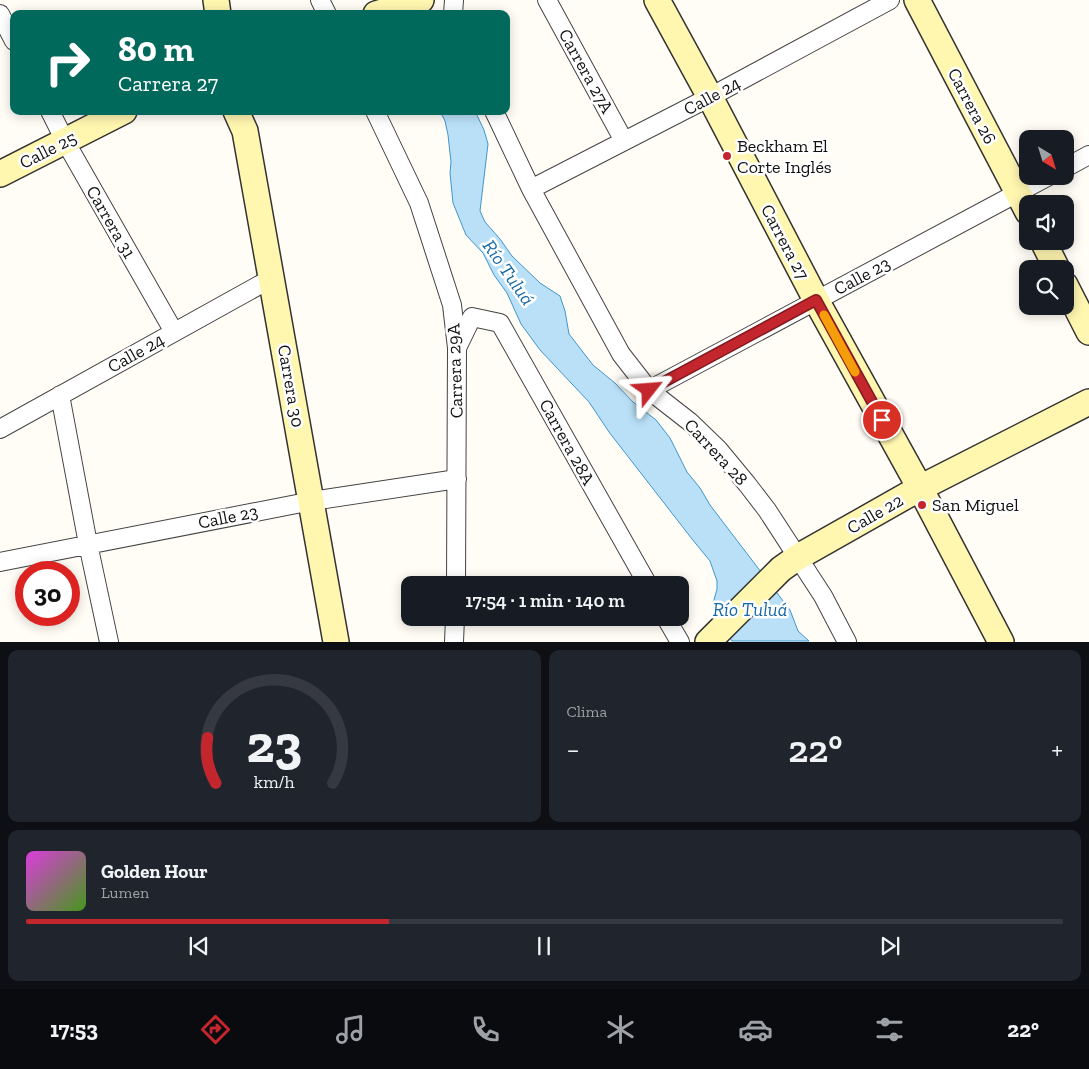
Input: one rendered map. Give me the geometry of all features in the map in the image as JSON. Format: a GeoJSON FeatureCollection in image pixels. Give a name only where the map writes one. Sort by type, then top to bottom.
{"type":"FeatureCollection","features":[{"type":"Feature","properties":{"kind":"street"},"geometry":{"type":"LineString","coordinates":[[389,10],[421,0]]}},
{"type":"Feature","properties":{"kind":"street","name":"Carrera 27A"},"geometry":{"type":"LineString","coordinates":[[547,0],[624,141]]}},
{"type":"Feature","properties":{"kind":"street","name":"Carrera 27"},"geometry":{"type":"LineString","coordinates":[[657,0],[816,300],[920,488],[1001,642]]}},
{"type":"Feature","properties":{"kind":"street","name":"Calle 24"},"geometry":{"type":"LineString","coordinates":[[531,189],[710,97],[890,0]]}},
{"type":"Feature","properties":{"kind":"street","name":"Carrera 26"},"geometry":{"type":"LineString","coordinates":[[917,0],[1019,195]]}},
{"type":"Feature","properties":{"kind":"street"},"geometry":{"type":"LineString","coordinates":[[0,14],[10,33]]}},
{"type":"Feature","properties":{"kind":"street","name":"Carrera 31"},"geometry":{"type":"LineString","coordinates":[[52,115],[174,332]]}},
{"type":"Feature","properties":{"kind":"street","name":"Calle 25"},"geometry":{"type":"LineString","coordinates":[[0,174],[116,115]]}},
{"type":"Feature","properties":{"kind":"street","name":"Carrera 29A"},"geometry":{"type":"LineString","coordinates":[[377,115],[419,203],[452,305],[457,348],[456,576]]}},
{"type":"Feature","properties":{"kind":"street","name":"Carrera 28"},"geometry":{"type":"LineString","coordinates":[[496,115],[531,189],[621,354],[649,390],[690,422],[718,449],[757,497],[790,563],[823,596],[847,642]]}},
{"type":"Feature","properties":{"kind":"street","name":"Carrera 30"},"geometry":{"type":"LineString","coordinates":[[243,118],[336,642]]}},
{"type":"Feature","properties":{"kind":"street"},"geometry":{"type":"LineString","coordinates":[[1074,164],[1089,156]]}},
{"type":"Feature","properties":{"kind":"street","name":"Calle 23"},"geometry":{"type":"LineString","coordinates":[[1030,195],[1040,185]]}},
{"type":"Feature","properties":{"kind":"street","name":"Calle 23"},"geometry":{"type":"LineString","coordinates":[[649,390],[816,300],[1019,204]]}},
{"type":"Feature","properties":{"kind":"street","name":"Calle 24"},"geometry":{"type":"LineString","coordinates":[[0,429],[272,278]]}},
{"type":"Feature","properties":{"kind":"street"},"geometry":{"type":"LineString","coordinates":[[1074,303],[1089,332]]}},
{"type":"Feature","properties":{"kind":"street","name":"Carrera 28A"},"geometry":{"type":"LineString","coordinates":[[457,348],[472,317],[500,323],[643,576]]}},
{"type":"Feature","properties":{"kind":"street"},"geometry":{"type":"LineString","coordinates":[[60,395],[88,544],[109,642]]}},
{"type":"Feature","properties":{"kind":"street","name":"Calle 22"},"geometry":{"type":"LineString","coordinates":[[712,636],[790,563],[920,488],[1089,402]]}},
{"type":"Feature","properties":{"kind":"street","name":"Calle 23"},"geometry":{"type":"LineString","coordinates":[[0,562],[312,501],[457,479]]}},
{"type":"Feature","properties":{"kind":"street"},"geometry":{"type":"LineString","coordinates":[[454,642],[455,626]]}},
{"type":"Feature","properties":{"kind":"street"},"geometry":{"type":"LineString","coordinates":[[671,626],[680,642]]}},
{"type":"Feature","properties":{"kind":"water","name":"Río Tuluá"},"geometry":{"type":"Polygon","coordinates":[[[442,115],[477,115],[488,144],[480,211],[485,222],[512,256],[540,283],[560,296],[569,334],[593,365],[615,383],[633,402],[656,420],[670,438],[687,472],[790,610],[798,631],[809,641],[732,641],[716,617],[714,600],[717,581],[710,561],[609,432],[589,402],[540,350],[521,324],[507,293],[494,275],[483,253],[466,235],[453,203],[450,173],[451,162],[445,121],[442,115]]]}},
{"type":"Feature","properties":{"kind":"slow traffic"},"geometry":{"type":"LineString","coordinates":[[824,315],[855,372]]}},
{"type":"Feature","properties":{"kind":"place","name":"Beckham El Corte Inglés"},"geometry":{"type":"Point","coordinates":[727,156]}},
{"type":"Feature","properties":{"kind":"place","name":"San Miguel"},"geometry":{"type":"Point","coordinates":[922,505]}},
{"type":"Feature","properties":{"kind":"route"},"geometry":{"type":"LineString","coordinates":[[649,390],[816,300],[882,420]]}}]}
